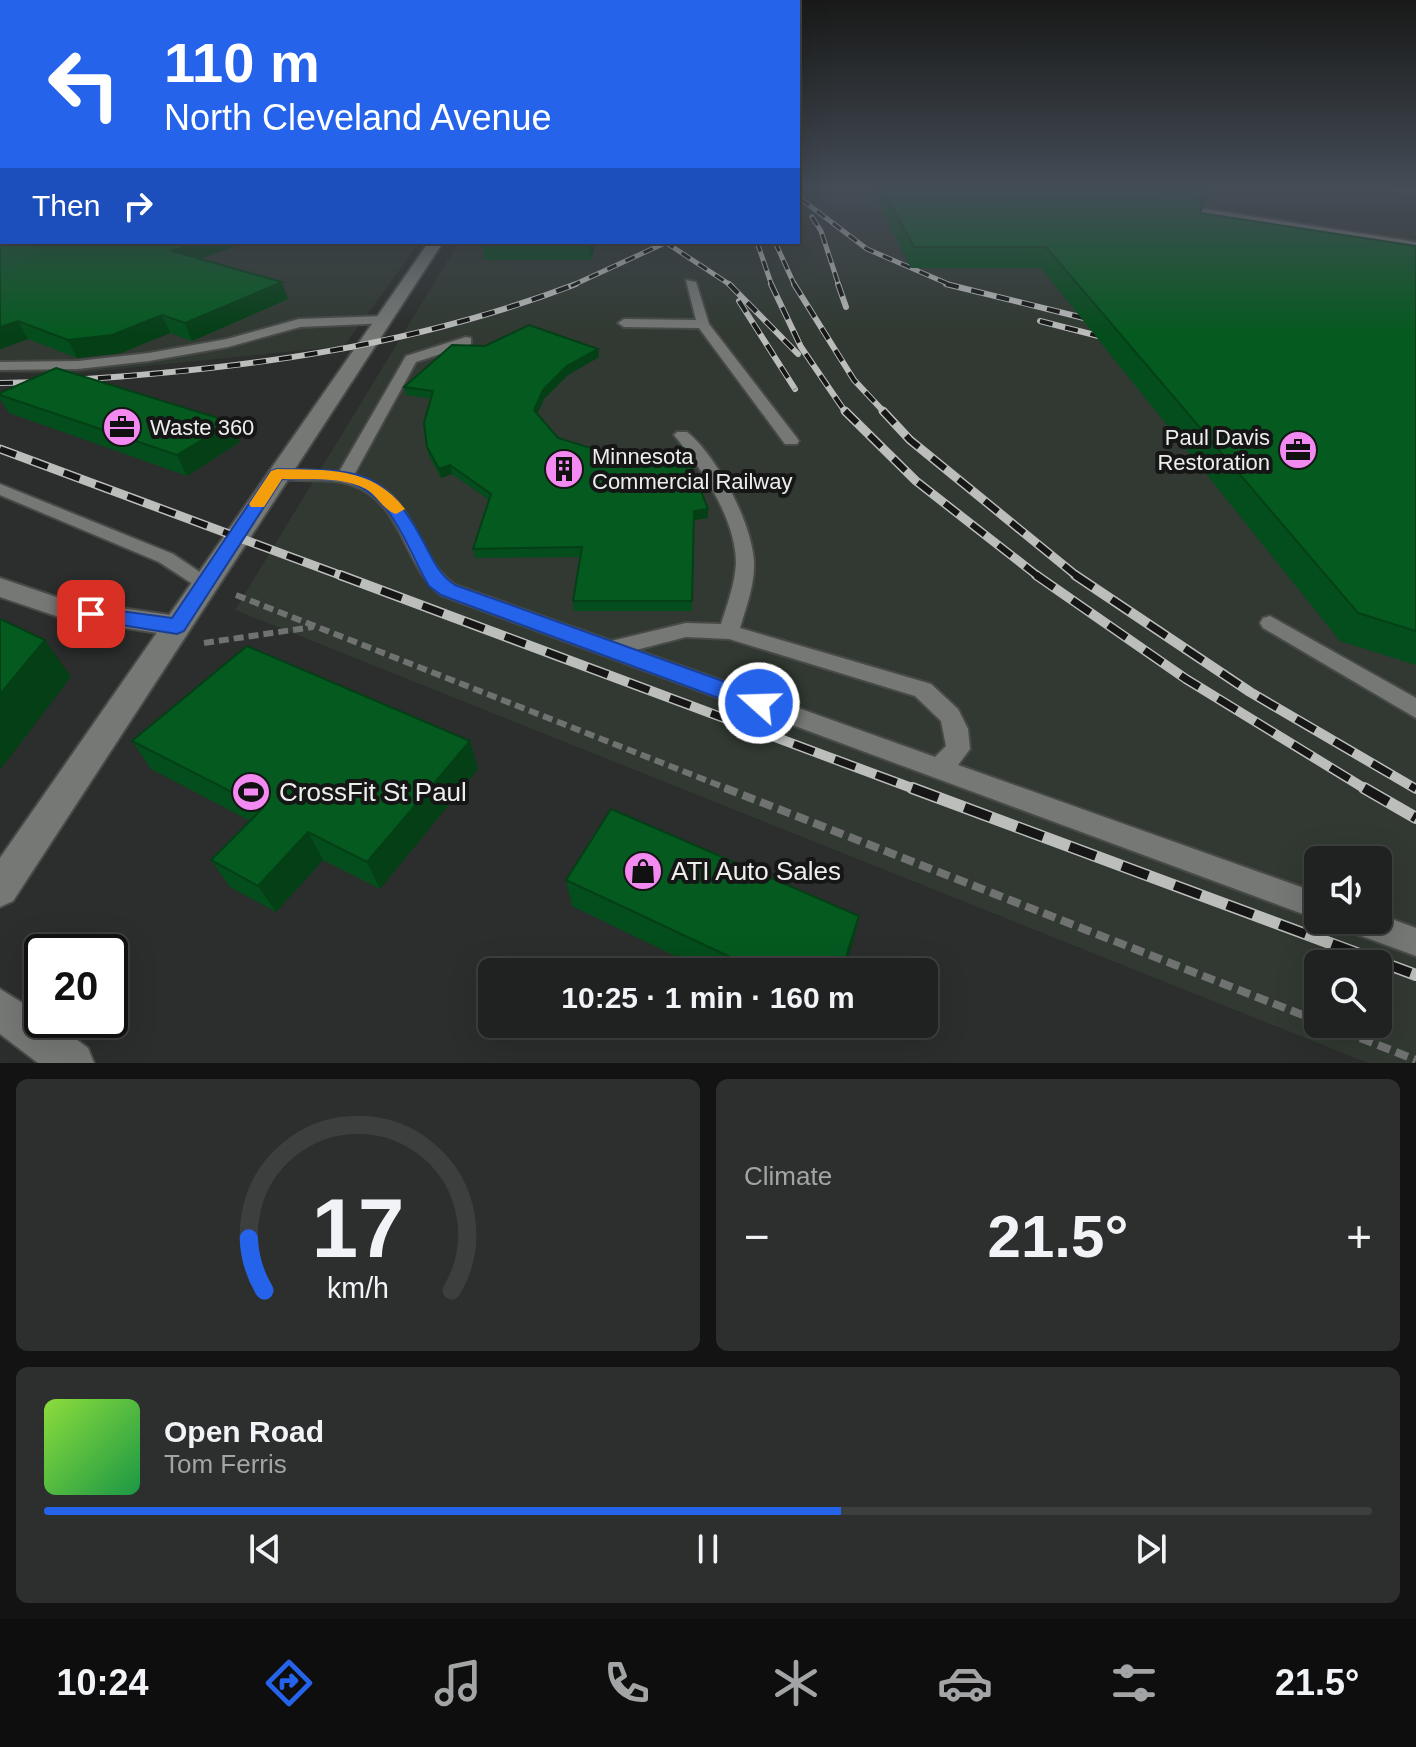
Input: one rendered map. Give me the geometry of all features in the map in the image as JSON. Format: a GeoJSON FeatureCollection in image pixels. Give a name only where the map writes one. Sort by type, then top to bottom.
{"type":"FeatureCollection","features":[{"type":"Feature","properties":{"kind":"street"},"geometry":{"type":"LineString","coordinates":[[0,889],[435,244]]}},
{"type":"Feature","properties":{"kind":"street"},"geometry":{"type":"LineString","coordinates":[[0,587],[27,600],[170,635]]}},
{"type":"Feature","properties":{"kind":"street"},"geometry":{"type":"LineString","coordinates":[[0,1009],[73,1063]]}},
{"type":"Feature","properties":{"kind":"lane"},"geometry":{"type":"LineString","coordinates":[[1355,236],[1416,245]]}},
{"type":"Feature","properties":{"kind":"lane"},"geometry":{"type":"LineString","coordinates":[[690,282],[703,324],[791,441]]}},
{"type":"Feature","properties":{"kind":"lane"},"geometry":{"type":"LineString","coordinates":[[0,366],[78,365],[149,357],[228,343],[299,323],[384,320]]}},
{"type":"Feature","properties":{"kind":"lane"},"geometry":{"type":"LineString","coordinates":[[624,323],[703,324]]}},
{"type":"Feature","properties":{"kind":"lane"},"geometry":{"type":"LineString","coordinates":[[345,476],[411,359],[466,341]]}},
{"type":"Feature","properties":{"kind":"lane"},"geometry":{"type":"LineString","coordinates":[[682,435],[699,449],[743,544],[745,562],[729,632]]}},
{"type":"Feature","properties":{"kind":"lane"},"geometry":{"type":"LineString","coordinates":[[277,474],[345,476],[374,486],[398,511],[436,582],[448,590],[1304,902]]}},
{"type":"Feature","properties":{"kind":"lane"},"geometry":{"type":"LineString","coordinates":[[0,489],[166,558],[206,583]]}},
{"type":"Feature","properties":{"kind":"lane"},"geometry":{"type":"LineString","coordinates":[[1270,623],[1416,709]]}},
{"type":"Feature","properties":{"kind":"lane"},"geometry":{"type":"LineString","coordinates":[[609,649],[686,630],[729,632],[923,690],[945,708],[958,729],[958,749],[939,769]]}},
{"type":"Feature","properties":{"kind":"lane"},"geometry":{"type":"LineString","coordinates":[[1392,933],[1416,942]]}},
{"type":"Feature","properties":{"kind":"path"},"geometry":{"type":"LineString","coordinates":[[206,583],[1304,1015]]}},
{"type":"Feature","properties":{"kind":"path"},"geometry":{"type":"LineString","coordinates":[[170,635],[220,643],[316,627]]}},
{"type":"Feature","properties":{"kind":"path"},"geometry":{"type":"LineString","coordinates":[[1360,1038],[1416,1060]]}},
{"type":"Feature","properties":{"kind":"shaded area"},"geometry":{"type":"Polygon","coordinates":[[[800,236],[1416,236],[1416,1063],[1368,1063],[1305,1038],[1392,1038],[1392,950],[1304,950],[1304,1037],[235,610],[458,244],[800,244],[800,236]]]}},
{"type":"Feature","properties":{"kind":"shaded area"},"geometry":{"type":"Polygon","coordinates":[[[0,244],[419,244],[344,346],[68,374],[0,373],[0,244]]]}},
{"type":"Feature","properties":{"kind":"building"},"geometry":{"type":"Polygon","coordinates":[[[908,236],[1348,236],[1416,246],[1416,631],[1358,613],[1046,247],[914,247],[908,236]]]}},
{"type":"Feature","properties":{"kind":"building"},"geometry":{"type":"Polygon","coordinates":[[[0,244],[191,244],[172,251],[282,282],[185,323],[162,315],[112,335],[68,340],[18,321],[0,327],[0,244]]]}},
{"type":"Feature","properties":{"kind":"building"},"geometry":{"type":"Polygon","coordinates":[[[482,244],[589,244],[589,245],[482,244]]]}},
{"type":"Feature","properties":{"kind":"building","name":"Minnesota Commercial Railway"},"geometry":{"type":"Polygon","coordinates":[[[529,325],[598,349],[567,366],[543,390],[534,410],[558,438],[613,455],[638,455],[684,448],[708,509],[694,511],[692,601],[573,601],[582,547],[473,549],[491,494],[450,465],[439,469],[427,447],[424,423],[433,391],[404,387],[452,345],[485,346],[529,325]]]}},
{"type":"Feature","properties":{"kind":"building"},"geometry":{"type":"Polygon","coordinates":[[[56,368],[231,422],[177,455],[0,395],[56,368]]]}},
{"type":"Feature","properties":{"kind":"building"},"geometry":{"type":"Polygon","coordinates":[[[0,619],[45,640],[0,694],[0,619]]]}},
{"type":"Feature","properties":{"kind":"building"},"geometry":{"type":"Polygon","coordinates":[[[247,646],[470,741],[367,862],[308,832],[258,886],[211,860],[263,808],[132,741],[247,646]]]}},
{"type":"Feature","properties":{"kind":"building","name":"ATI Auto Sales"},"geometry":{"type":"Polygon","coordinates":[[[611,809],[859,916],[846,958],[732,958],[566,880],[611,809]]]}},
{"type":"Feature","properties":{"kind":"railway"},"geometry":{"type":"LineString","coordinates":[[823,236],[839,286]]}},
{"type":"Feature","properties":{"kind":"railway"},"geometry":{"type":"LineString","coordinates":[[849,236],[867,249],[952,285]]}},
{"type":"Feature","properties":{"kind":"railway"},"geometry":{"type":"LineString","coordinates":[[573,285],[663,244]]}},
{"type":"Feature","properties":{"kind":"railway"},"geometry":{"type":"LineString","coordinates":[[668,244],[729,284]]}},
{"type":"Feature","properties":{"kind":"railway"},"geometry":{"type":"LineString","coordinates":[[758,244],[772,286]]}},
{"type":"Feature","properties":{"kind":"railway"},"geometry":{"type":"LineString","coordinates":[[776,244],[794,285]]}},
{"type":"Feature","properties":{"kind":"railway"},"geometry":{"type":"LineString","coordinates":[[729,284],[798,354]]}},
{"type":"Feature","properties":{"kind":"railway"},"geometry":{"type":"LineString","coordinates":[[771,284],[801,347],[846,413]]}},
{"type":"Feature","properties":{"kind":"railway"},"geometry":{"type":"LineString","coordinates":[[838,284],[846,307]]}},
{"type":"Feature","properties":{"kind":"railway"},"geometry":{"type":"LineString","coordinates":[[946,284],[952,285]]}},
{"type":"Feature","properties":{"kind":"railway"},"geometry":{"type":"LineString","coordinates":[[72,380],[201,369],[328,351],[453,324],[573,285]]}},
{"type":"Feature","properties":{"kind":"railway"},"geometry":{"type":"LineString","coordinates":[[794,285],[854,380],[885,413]]}},
{"type":"Feature","properties":{"kind":"railway"},"geometry":{"type":"LineString","coordinates":[[952,285],[1104,323]]}},
{"type":"Feature","properties":{"kind":"railway"},"geometry":{"type":"LineString","coordinates":[[739,301],[795,389]]}},
{"type":"Feature","properties":{"kind":"railway"},"geometry":{"type":"LineString","coordinates":[[1040,321],[1118,341]]}},
{"type":"Feature","properties":{"kind":"railway"},"geometry":{"type":"LineString","coordinates":[[0,383],[44,382]]}},
{"type":"Feature","properties":{"kind":"railway"},"geometry":{"type":"LineString","coordinates":[[845,411],[916,481],[1039,577]]}},
{"type":"Feature","properties":{"kind":"railway"},"geometry":{"type":"LineString","coordinates":[[883,411],[910,440],[1078,577]]}},
{"type":"Feature","properties":{"kind":"railway"},"geometry":{"type":"LineString","coordinates":[[0,449],[345,577]]}},
{"type":"Feature","properties":{"kind":"railway"},"geometry":{"type":"LineString","coordinates":[[340,575],[917,790]]}},
{"type":"Feature","properties":{"kind":"railway"},"geometry":{"type":"LineString","coordinates":[[1036,575],[1186,679],[1367,790]]}},
{"type":"Feature","properties":{"kind":"railway"},"geometry":{"type":"LineString","coordinates":[[1075,575],[1250,692],[1416,789]]}},
{"type":"Feature","properties":{"kind":"railway"},"geometry":{"type":"LineString","coordinates":[[912,788],[1416,975]]}},
{"type":"Feature","properties":{"kind":"railway"},"geometry":{"type":"LineString","coordinates":[[1364,788],[1416,818]]}},
{"type":"Feature","properties":{"kind":"slow traffic"},"geometry":{"type":"LineString","coordinates":[[257,504],[277,474],[345,476],[374,486],[396,509]]}},
{"type":"Feature","properties":{"kind":"place","name":"Waste 360"},"geometry":{"type":"Point","coordinates":[122,427]}},
{"type":"Feature","properties":{"kind":"place","name":"Paul Davis Restoration"},"geometry":{"type":"Point","coordinates":[1298,450]}},
{"type":"Feature","properties":{"kind":"place","name":"Minnesota Commercial Railway"},"geometry":{"type":"Point","coordinates":[564,469]}},
{"type":"Feature","properties":{"kind":"place","name":"CrossFit St Paul"},"geometry":{"type":"Point","coordinates":[251,792]}},
{"type":"Feature","properties":{"kind":"place","name":"ATI Auto Sales"},"geometry":{"type":"Point","coordinates":[643,871]}},
{"type":"Feature","properties":{"kind":"route"},"geometry":{"type":"LineString","coordinates":[[91,614],[177,626],[277,474],[345,476],[374,486],[387,498],[408,528],[436,582],[448,590],[759,703]]}}]}
